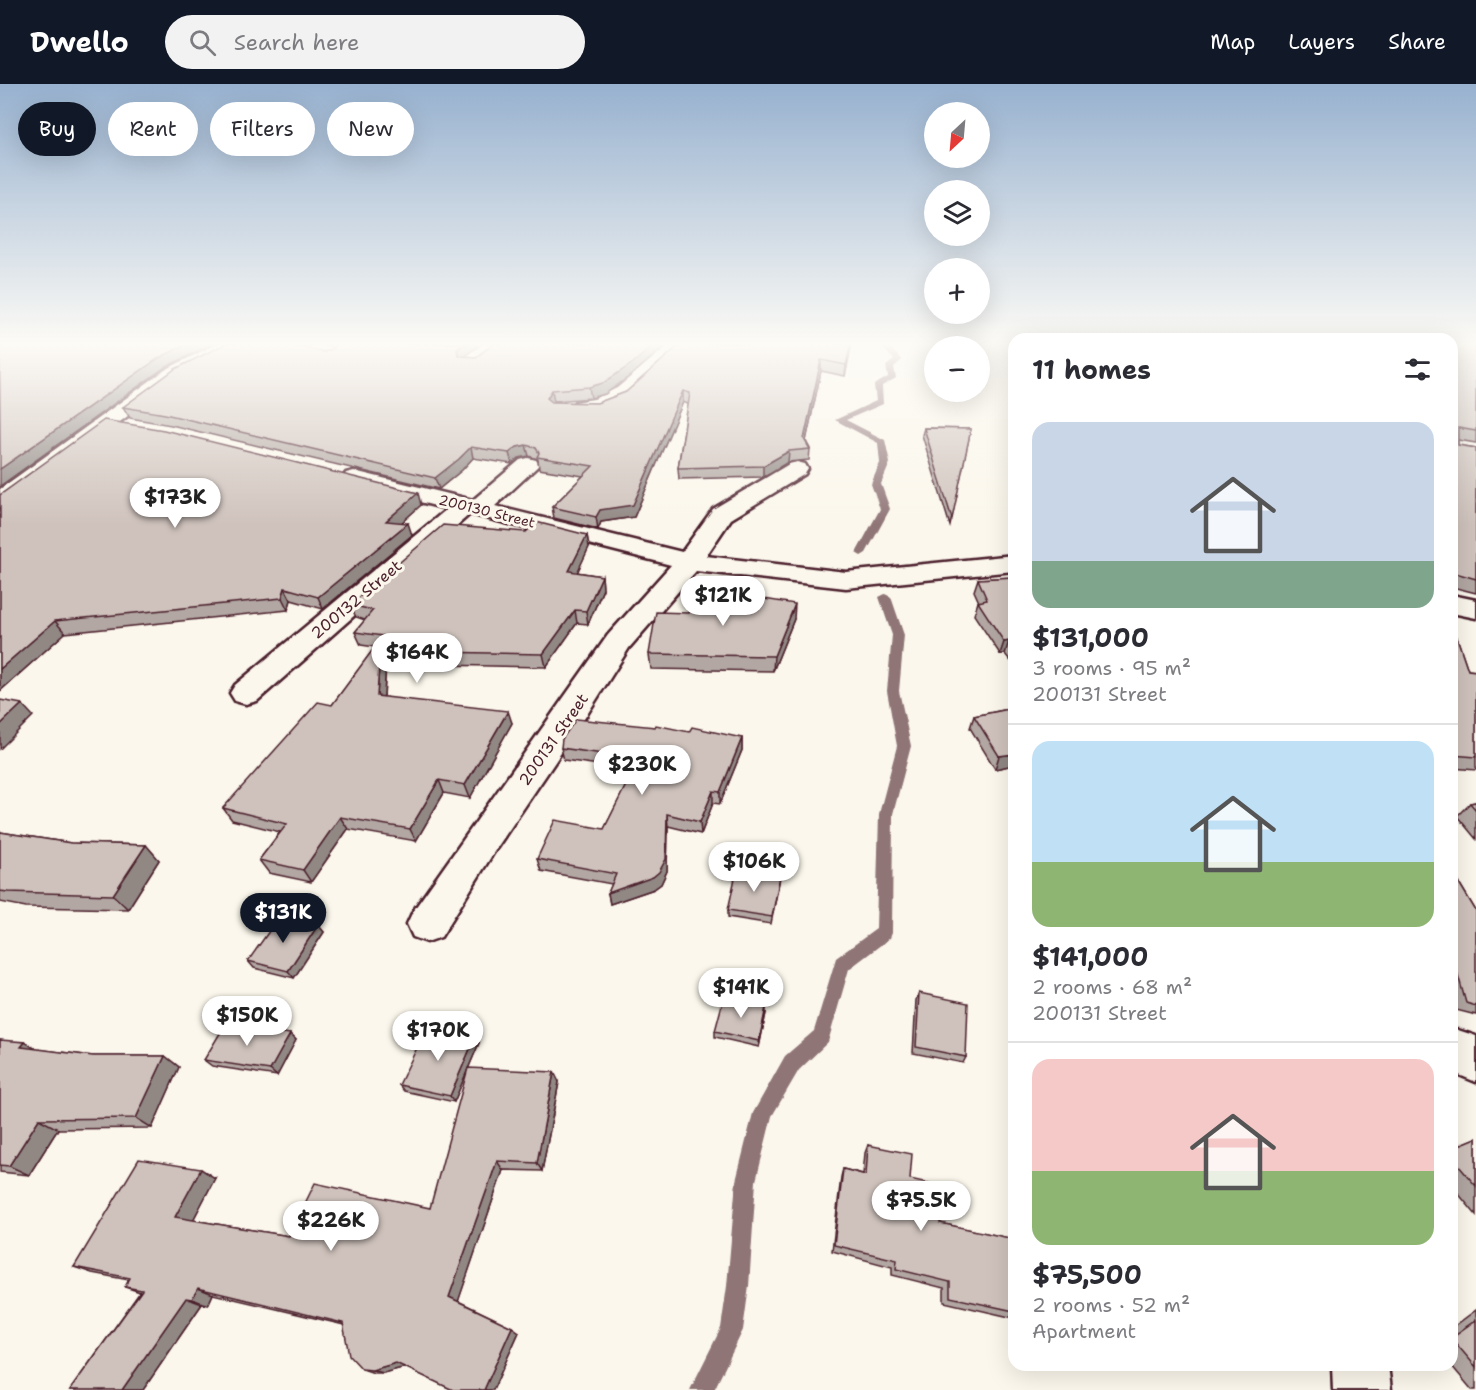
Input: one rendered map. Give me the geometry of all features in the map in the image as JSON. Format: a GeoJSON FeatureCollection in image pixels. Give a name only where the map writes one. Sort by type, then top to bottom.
{"type":"FeatureCollection","features":[{"type":"Feature","properties":{"kind":"street"},"geometry":{"type":"LineString","coordinates":[[0,500],[131,404]]}},
{"type":"Feature","properties":{"kind":"street"},"geometry":{"type":"LineString","coordinates":[[561,407],[603,404]]}},
{"type":"Feature","properties":{"kind":"street"},"geometry":{"type":"LineString","coordinates":[[106,422],[138,428]]}},
{"type":"Feature","properties":{"kind":"street","name":"200132 Street"},"geometry":{"type":"LineString","coordinates":[[246,693],[472,506],[528,465]]}},
{"type":"Feature","properties":{"kind":"street","name":"200131 Street"},"geometry":{"type":"LineString","coordinates":[[427,924],[481,841],[577,705],[618,642],[689,562],[722,514],[797,470]]}},
{"type":"Feature","properties":{"kind":"street","name":"200130 Street"},"geometry":{"type":"LineString","coordinates":[[329,472],[689,562],[846,580],[1008,564]]}},
{"type":"Feature","properties":{"kind":"street"},"geometry":{"type":"LineString","coordinates":[[1458,605],[1476,609]]}},
{"type":"Feature","properties":{"kind":"street"},"geometry":{"type":"LineString","coordinates":[[1458,1052],[1476,1059]]}},
{"type":"Feature","properties":{"kind":"street"},"geometry":{"type":"LineString","coordinates":[[1360,1371],[1362,1390]]}},
{"type":"Feature","properties":{"kind":"building"},"geometry":{"type":"Polygon","coordinates":[[[0,404],[93,404],[0,469],[0,404]]]}},
{"type":"Feature","properties":{"kind":"building"},"geometry":{"type":"Polygon","coordinates":[[[127,404],[677,404],[633,505],[600,510],[596,517],[552,507],[593,466],[537,457],[539,453],[536,448],[526,445],[517,447],[509,453],[471,447],[435,478],[165,414],[123,407],[127,404]]]}},
{"type":"Feature","properties":{"kind":"building"},"geometry":{"type":"Polygon","coordinates":[[[688,404],[812,404],[804,439],[810,449],[789,451],[763,466],[678,468],[688,404]]]}},
{"type":"Feature","properties":{"kind":"building"},"geometry":{"type":"Polygon","coordinates":[[[1458,404],[1476,404],[1476,431],[1458,428],[1458,404]]]}},
{"type":"Feature","properties":{"kind":"building"},"geometry":{"type":"Polygon","coordinates":[[[104,420],[164,430],[418,493],[386,521],[408,523],[318,597],[285,588],[282,598],[55,621],[0,669],[0,495],[104,420]]]}},
{"type":"Feature","properties":{"kind":"building"},"geometry":{"type":"Polygon","coordinates":[[[924,428],[971,429],[952,519],[924,428]]]}},
{"type":"Feature","properties":{"kind":"building"},"geometry":{"type":"Polygon","coordinates":[[[1458,445],[1476,448],[1476,579],[1458,574],[1458,445]]]}},
{"type":"Feature","properties":{"kind":"building"},"geometry":{"type":"Polygon","coordinates":[[[536,522],[587,535],[569,571],[602,576],[586,611],[575,610],[543,654],[380,651],[377,696],[508,711],[465,785],[439,780],[410,829],[340,817],[303,870],[259,860],[287,824],[223,808],[318,702],[332,705],[383,636],[355,632],[373,610],[350,605],[443,525],[526,532],[536,522]]]}},
{"type":"Feature","properties":{"kind":"building"},"geometry":{"type":"Polygon","coordinates":[[[1008,577],[1008,641],[1004,642],[978,602],[987,600],[978,579],[1008,577]]]}},
{"type":"Feature","properties":{"kind":"building"},"geometry":{"type":"Polygon","coordinates":[[[710,590],[795,604],[774,656],[649,654],[656,612],[689,613],[690,606],[700,606],[710,590]]]}},
{"type":"Feature","properties":{"kind":"building"},"geometry":{"type":"Polygon","coordinates":[[[1458,641],[1468,670],[1476,671],[1476,757],[1458,756],[1458,641]]]}},
{"type":"Feature","properties":{"kind":"building"},"geometry":{"type":"Polygon","coordinates":[[[0,700],[22,704],[0,725],[0,700]]]}},
{"type":"Feature","properties":{"kind":"building"},"geometry":{"type":"Polygon","coordinates":[[[1008,709],[1008,755],[999,756],[974,716],[1008,709]]]}},
{"type":"Feature","properties":{"kind":"building"},"geometry":{"type":"Polygon","coordinates":[[[576,719],[655,727],[656,725],[689,732],[692,727],[742,738],[720,792],[713,791],[700,822],[667,814],[666,859],[659,872],[653,877],[608,893],[616,874],[537,859],[555,820],[604,829],[639,759],[561,748],[562,739],[576,719]]]}},
{"type":"Feature","properties":{"kind":"building"},"geometry":{"type":"Polygon","coordinates":[[[1476,802],[1476,810],[1470,803],[1476,802]]]}},
{"type":"Feature","properties":{"kind":"building"},"geometry":{"type":"Polygon","coordinates":[[[0,832],[71,843],[146,845],[113,895],[8,892],[0,891],[0,832]]]}},
{"type":"Feature","properties":{"kind":"building"},"geometry":{"type":"Polygon","coordinates":[[[737,869],[780,876],[772,917],[728,910],[737,869]]]}},
{"type":"Feature","properties":{"kind":"building"},"geometry":{"type":"Polygon","coordinates":[[[1458,881],[1476,911],[1476,1006],[1466,1003],[1458,975],[1458,881]]]}},
{"type":"Feature","properties":{"kind":"building"},"geometry":{"type":"Polygon","coordinates":[[[279,917],[318,925],[288,971],[248,961],[279,917]]]}},
{"type":"Feature","properties":{"kind":"building"},"geometry":{"type":"Polygon","coordinates":[[[919,993],[968,1003],[966,1057],[916,1047],[919,993]]]}},
{"type":"Feature","properties":{"kind":"building"},"geometry":{"type":"Polygon","coordinates":[[[724,997],[766,1007],[759,1041],[715,1031],[724,997]]]}},
{"type":"Feature","properties":{"kind":"building"},"geometry":{"type":"Polygon","coordinates":[[[226,1023],[290,1034],[270,1070],[204,1060],[226,1023]]]}},
{"type":"Feature","properties":{"kind":"building"},"geometry":{"type":"Polygon","coordinates":[[[427,1027],[475,1037],[450,1096],[399,1085],[427,1027]]]}},
{"type":"Feature","properties":{"kind":"building"},"geometry":{"type":"Polygon","coordinates":[[[0,1040],[25,1042],[21,1047],[93,1056],[165,1056],[136,1118],[39,1119],[9,1166],[0,1165],[0,1040]]]}},
{"type":"Feature","properties":{"kind":"building"},"geometry":{"type":"Polygon","coordinates":[[[468,1068],[554,1072],[537,1163],[497,1161],[449,1297],[512,1327],[484,1390],[453,1390],[396,1363],[372,1370],[362,1369],[349,1355],[343,1323],[198,1288],[192,1299],[186,1298],[122,1390],[70,1390],[142,1290],[125,1287],[130,1278],[74,1267],[139,1159],[201,1169],[175,1217],[289,1236],[315,1183],[430,1208],[468,1068]]]}},
{"type":"Feature","properties":{"kind":"building"},"geometry":{"type":"Polygon","coordinates":[[[1476,1138],[1476,1186],[1458,1165],[1458,1146],[1476,1138]]]}},
{"type":"Feature","properties":{"kind":"building"},"geometry":{"type":"Polygon","coordinates":[[[868,1145],[912,1154],[910,1179],[941,1186],[940,1223],[1008,1238],[1008,1310],[950,1297],[950,1282],[896,1269],[897,1260],[834,1245],[843,1169],[866,1175],[868,1145]]]}},
{"type":"Feature","properties":{"kind":"building"},"geometry":{"type":"Polygon","coordinates":[[[1476,1320],[1476,1367],[1458,1346],[1458,1333],[1476,1320]]]}},
{"type":"Feature","properties":{"kind":"waterway"},"geometry":{"type":"LineString","coordinates":[[861,553],[885,509],[876,484],[885,463],[882,442],[839,420],[876,404]]}},
{"type":"Feature","properties":{"kind":"waterway"},"geometry":{"type":"LineString","coordinates":[[702,1390],[732,1330],[738,1286],[746,1181],[763,1113],[792,1063],[822,1036],[842,964],[884,933],[886,814],[904,746],[893,691],[898,635],[885,597]]}}]}
